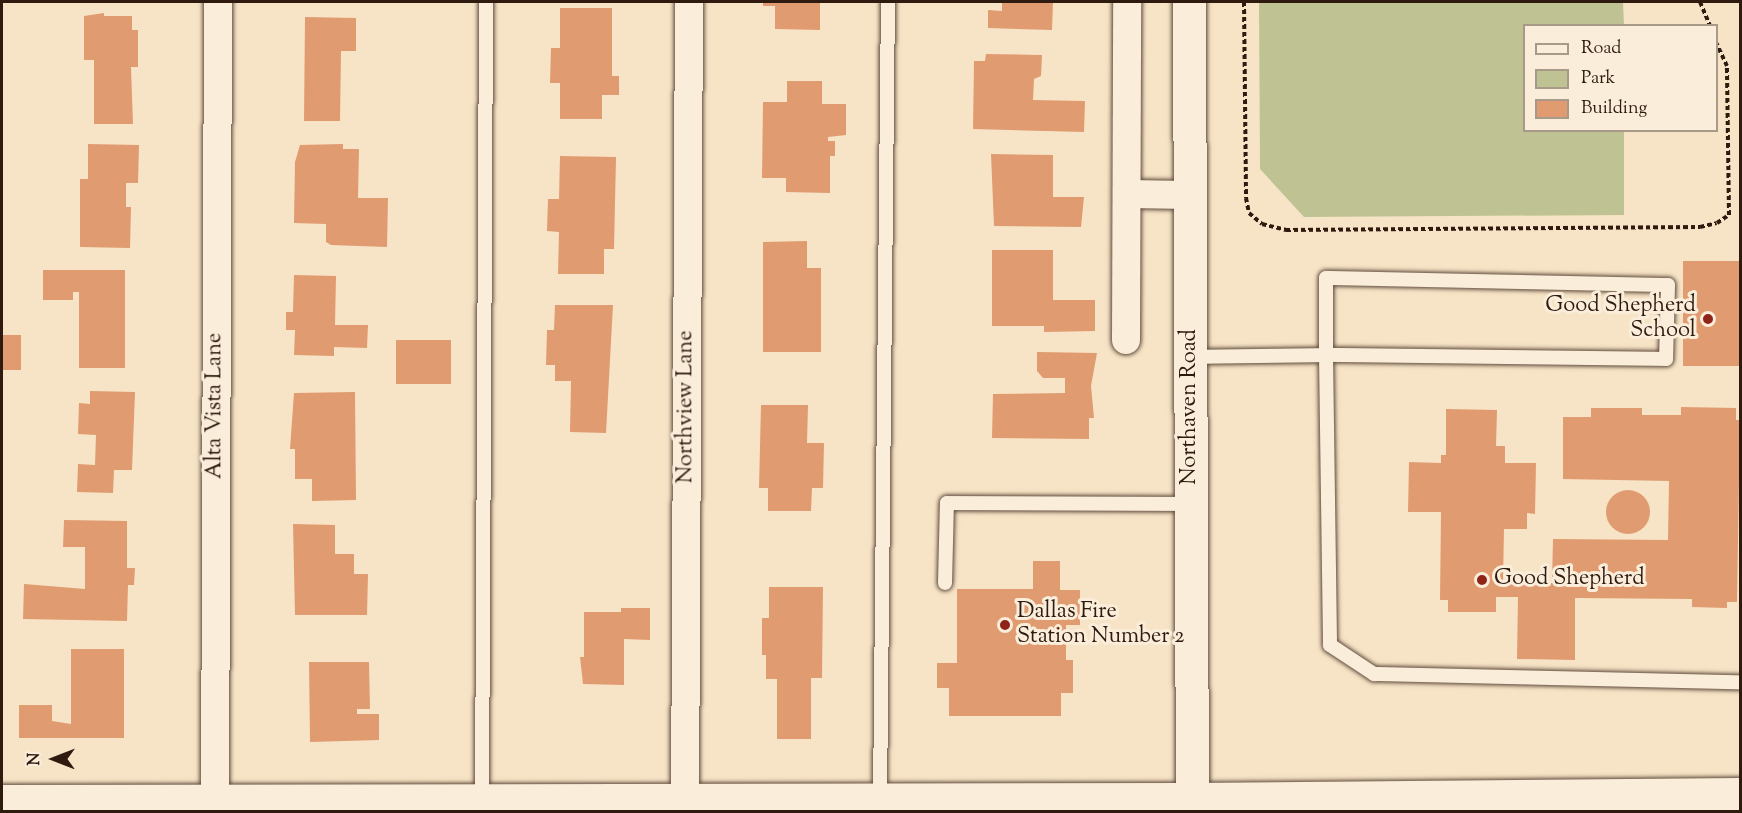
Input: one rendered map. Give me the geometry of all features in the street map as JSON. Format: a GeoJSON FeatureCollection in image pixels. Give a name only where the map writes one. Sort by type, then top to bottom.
{"type":"FeatureCollection","features":[{"type":"Feature","properties":{"kind":"main road","name":"Northaven Road"},"geometry":{"type":"LineString","coordinates":[[1189,2],[1192,805]]}},
{"type":"Feature","properties":{"kind":"main road"},"geometry":{"type":"LineString","coordinates":[[2,801],[215,806],[318,806],[482,800],[685,806],[880,800],[1192,805],[1740,794]]}},
{"type":"Feature","properties":{"kind":"street","name":"Alta Vista Lane"},"geometry":{"type":"LineString","coordinates":[[215,806],[218,2]]}},
{"type":"Feature","properties":{"kind":"street","name":"Northview Lane"},"geometry":{"type":"LineString","coordinates":[[685,806],[689,2]]}},
{"type":"Feature","properties":{"kind":"street"},"geometry":{"type":"LineString","coordinates":[[1126,340],[1127,2]]}},
{"type":"Feature","properties":{"kind":"street"},"geometry":{"type":"LineString","coordinates":[[1127,194],[1190,195]]}},
{"type":"Feature","properties":{"kind":"lane"},"geometry":{"type":"LineString","coordinates":[[482,800],[486,2]]}},
{"type":"Feature","properties":{"kind":"lane"},"geometry":{"type":"LineString","coordinates":[[880,800],[888,2]]}},
{"type":"Feature","properties":{"kind":"lane"},"geometry":{"type":"LineString","coordinates":[[1191,357],[1326,355],[1666,359],[1668,285],[1326,279],[1326,355],[1330,645],[1374,674],[1740,682]]}},
{"type":"Feature","properties":{"kind":"lane"},"geometry":{"type":"LineString","coordinates":[[945,583],[947,502],[1191,504]]}},
{"type":"Feature","properties":{"kind":"path"},"geometry":{"type":"LineString","coordinates":[[1244,2],[1246,198],[1249,213],[1262,224],[1286,230],[1700,227],[1717,223],[1729,215],[1727,66],[1718,46]]}},
{"type":"Feature","properties":{"kind":"path"},"geometry":{"type":"LineString","coordinates":[[1700,2],[1709,24]]}},
{"type":"Feature","properties":{"kind":"green space"},"geometry":{"type":"Polygon","coordinates":[[[1259,2],[1623,2],[1624,24],[1523,24],[1523,132],[1624,132],[1624,215],[1304,217],[1260,169],[1259,2]]]}},
{"type":"Feature","properties":{"kind":"building"},"geometry":{"type":"Polygon","coordinates":[[[763,2],[820,2],[820,30],[775,29],[775,6],[763,6],[763,2]]]}},
{"type":"Feature","properties":{"kind":"building"},"geometry":{"type":"Polygon","coordinates":[[[1002,2],[1053,2],[1052,30],[988,28],[988,10],[1002,11],[1002,2]]]}},
{"type":"Feature","properties":{"kind":"building"},"geometry":{"type":"Polygon","coordinates":[[[560,8],[612,8],[612,76],[619,76],[619,95],[602,95],[602,119],[560,119],[560,83],[550,83],[551,48],[560,48],[560,8]]]}},
{"type":"Feature","properties":{"kind":"building"},"geometry":{"type":"Polygon","coordinates":[[[104,13],[104,16],[132,16],[132,30],[138,30],[138,67],[131,67],[133,124],[94,124],[94,60],[84,60],[84,16],[104,13]]]}},
{"type":"Feature","properties":{"kind":"building"},"geometry":{"type":"Polygon","coordinates":[[[305,17],[356,18],[356,51],[341,51],[340,121],[304,121],[305,17]]]}},
{"type":"Feature","properties":{"kind":"building"},"geometry":{"type":"Polygon","coordinates":[[[986,54],[1042,55],[1041,76],[1034,79],[1033,100],[1085,101],[1084,132],[973,129],[974,61],[985,61],[986,54]]]}},
{"type":"Feature","properties":{"kind":"building"},"geometry":{"type":"Polygon","coordinates":[[[787,81],[822,81],[822,104],[846,104],[846,135],[828,137],[828,141],[835,141],[835,156],[830,156],[830,193],[786,192],[786,178],[762,178],[763,102],[787,102],[787,81]]]}},
{"type":"Feature","properties":{"kind":"building"},"geometry":{"type":"Polygon","coordinates":[[[88,144],[139,145],[138,183],[126,183],[126,207],[131,207],[130,248],[80,247],[80,179],[88,179],[88,144]]]}},
{"type":"Feature","properties":{"kind":"building"},"geometry":{"type":"Polygon","coordinates":[[[343,144],[343,149],[359,149],[358,198],[388,198],[387,247],[331,245],[326,242],[326,224],[294,223],[295,162],[300,145],[343,144]]]}},
{"type":"Feature","properties":{"kind":"building"},"geometry":{"type":"Polygon","coordinates":[[[991,154],[1053,155],[1053,197],[1084,197],[1081,227],[994,226],[991,154]]]}},
{"type":"Feature","properties":{"kind":"building"},"geometry":{"type":"Polygon","coordinates":[[[560,156],[616,157],[614,249],[604,249],[604,274],[558,274],[559,232],[547,231],[548,199],[559,199],[560,156]]]}},
{"type":"Feature","properties":{"kind":"building"},"geometry":{"type":"Polygon","coordinates":[[[807,241],[807,268],[821,268],[821,352],[763,352],[763,242],[807,241]]]}},
{"type":"Feature","properties":{"kind":"building"},"geometry":{"type":"Polygon","coordinates":[[[992,250],[1053,250],[1053,300],[1095,300],[1095,331],[1044,332],[1044,326],[992,326],[992,250]]]}},
{"type":"Feature","properties":{"kind":"building"},"geometry":{"type":"Polygon","coordinates":[[[1683,261],[1740,261],[1740,366],[1683,366],[1683,261]]]}},
{"type":"Feature","properties":{"kind":"building"},"geometry":{"type":"Polygon","coordinates":[[[43,270],[125,270],[125,368],[79,368],[79,292],[73,292],[73,300],[43,300],[43,270]]]}},
{"type":"Feature","properties":{"kind":"building"},"geometry":{"type":"Polygon","coordinates":[[[294,275],[336,276],[335,325],[368,325],[367,348],[334,347],[334,356],[294,355],[295,330],[286,330],[286,312],[293,312],[294,275]]]}},
{"type":"Feature","properties":{"kind":"building"},"geometry":{"type":"Polygon","coordinates":[[[555,305],[613,305],[606,433],[570,432],[571,381],[555,381],[555,365],[546,365],[547,330],[554,330],[555,305]]]}},
{"type":"Feature","properties":{"kind":"building"},"geometry":{"type":"Polygon","coordinates":[[[2,335],[21,335],[21,370],[2,370],[2,335]]]}},
{"type":"Feature","properties":{"kind":"building"},"geometry":{"type":"Polygon","coordinates":[[[396,340],[451,340],[451,384],[396,384],[396,340]]]}},
{"type":"Feature","properties":{"kind":"building"},"geometry":{"type":"Polygon","coordinates":[[[1037,352],[1097,353],[1091,386],[1094,418],[1089,418],[1089,439],[992,438],[993,394],[1065,393],[1065,378],[1043,378],[1037,371],[1037,352]]]}},
{"type":"Feature","properties":{"kind":"building"},"geometry":{"type":"Polygon","coordinates":[[[90,391],[135,392],[132,470],[114,470],[113,493],[77,492],[78,464],[95,465],[96,435],[78,434],[79,403],[90,404],[90,391]]]}},
{"type":"Feature","properties":{"kind":"building"},"geometry":{"type":"Polygon","coordinates":[[[355,392],[356,500],[312,501],[312,479],[295,479],[295,449],[290,449],[294,393],[355,392]]]}},
{"type":"Feature","properties":{"kind":"building"},"geometry":{"type":"Polygon","coordinates":[[[761,405],[808,405],[807,443],[824,443],[823,488],[812,488],[811,511],[768,511],[768,488],[759,488],[761,405]]]}},
{"type":"Feature","properties":{"kind":"building"},"geometry":{"type":"Polygon","coordinates":[[[1681,407],[1736,408],[1736,420],[1740,420],[1737,602],[1727,602],[1727,608],[1692,607],[1692,599],[1575,598],[1575,660],[1517,659],[1518,597],[1496,597],[1496,612],[1448,612],[1448,600],[1440,600],[1441,512],[1408,512],[1409,462],[1441,463],[1441,455],[1446,455],[1446,409],[1497,410],[1496,446],[1505,446],[1505,463],[1536,463],[1535,514],[1527,513],[1527,529],[1504,529],[1503,582],[1552,583],[1553,539],[1668,540],[1669,481],[1563,479],[1563,417],[1591,417],[1591,408],[1642,408],[1642,415],[1681,415],[1681,407]]]}},
{"type":"Feature","properties":{"kind":"building"},"geometry":{"type":"Polygon","coordinates":[[[1628,490],[1643,497],[1650,512],[1643,527],[1628,534],[1613,527],[1606,512],[1613,497],[1628,490]]]}},
{"type":"Feature","properties":{"kind":"building"},"geometry":{"type":"Polygon","coordinates":[[[64,520],[127,521],[127,568],[135,568],[134,585],[128,585],[127,621],[23,619],[24,584],[85,589],[85,547],[63,547],[64,520]]]}},
{"type":"Feature","properties":{"kind":"building"},"geometry":{"type":"Polygon","coordinates":[[[293,524],[335,525],[335,554],[354,554],[354,574],[368,574],[367,615],[295,615],[293,524]]]}},
{"type":"Feature","properties":{"kind":"building"},"geometry":{"type":"Polygon","coordinates":[[[1033,561],[1060,561],[1060,590],[1080,590],[1080,625],[1066,625],[1066,660],[1073,660],[1073,693],[1061,693],[1061,716],[949,716],[949,688],[937,688],[937,663],[957,663],[957,589],[1033,589],[1033,561]]]}},
{"type":"Feature","properties":{"kind":"building"},"geometry":{"type":"Polygon","coordinates":[[[769,587],[823,587],[822,678],[811,678],[811,739],[777,739],[777,679],[766,679],[766,655],[762,655],[762,618],[769,618],[769,587]]]}},
{"type":"Feature","properties":{"kind":"building"},"geometry":{"type":"Polygon","coordinates":[[[621,608],[650,608],[650,640],[624,639],[624,685],[583,684],[580,657],[584,657],[584,612],[621,612],[621,608]]]}},
{"type":"Feature","properties":{"kind":"building"},"geometry":{"type":"Polygon","coordinates":[[[71,649],[124,649],[124,738],[19,738],[19,705],[52,705],[52,721],[71,724],[71,649]]]}},
{"type":"Feature","properties":{"kind":"building"},"geometry":{"type":"Polygon","coordinates":[[[309,662],[369,662],[370,709],[357,709],[357,714],[379,714],[379,740],[310,742],[309,662]]]}},
{"type":"Feature","properties":{"kind":"place","name":"Good Shepherd School"},"geometry":{"type":"Point","coordinates":[1708,319]}},
{"type":"Feature","properties":{"kind":"place","name":"Good Shepherd"},"geometry":{"type":"Point","coordinates":[1482,580]}},
{"type":"Feature","properties":{"kind":"place","name":"Dallas Fire Station Number 2"},"geometry":{"type":"Point","coordinates":[1005,625]}}]}
